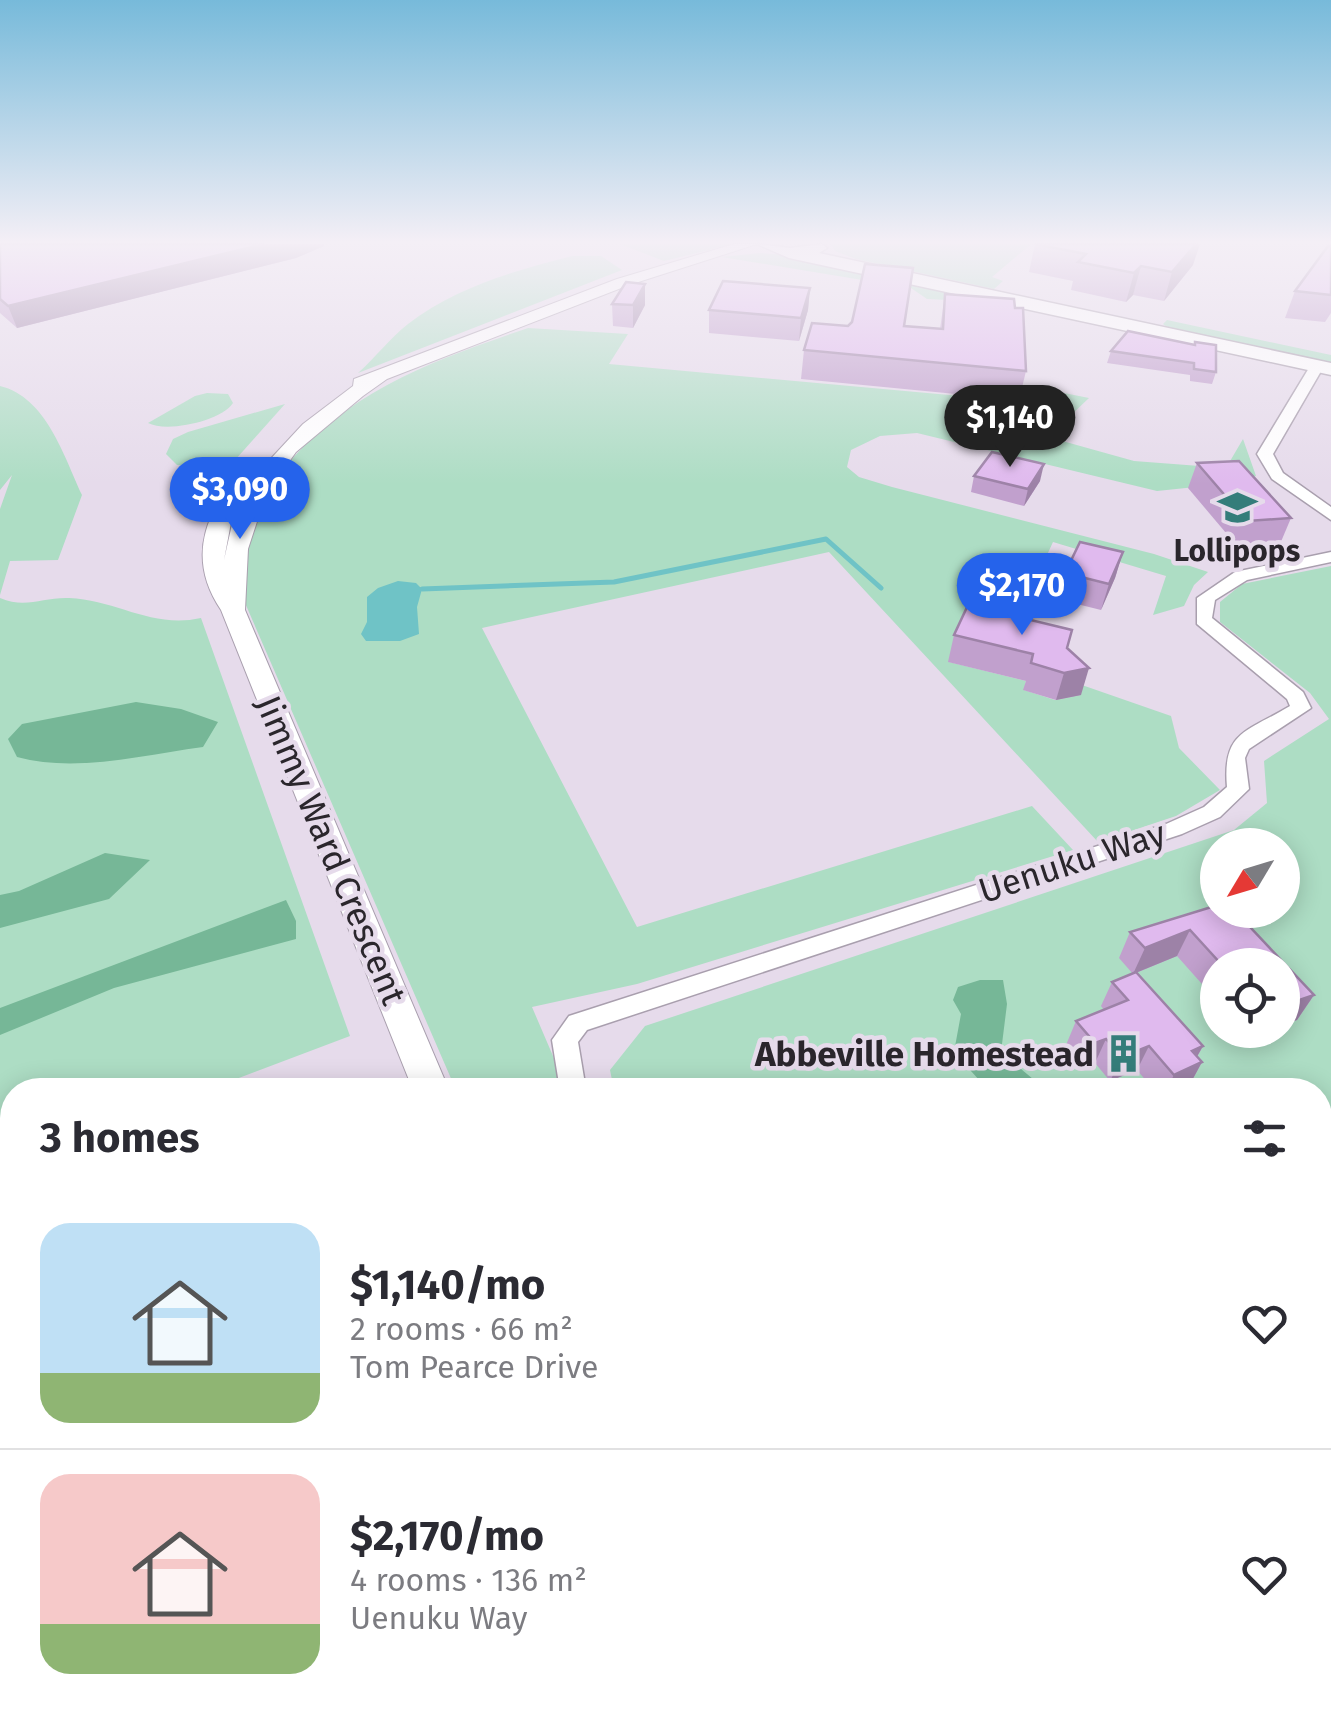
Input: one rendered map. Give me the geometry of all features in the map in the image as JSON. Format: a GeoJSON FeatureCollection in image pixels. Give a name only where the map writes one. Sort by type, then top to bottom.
{"type":"FeatureCollection","features":[{"type":"Feature","properties":{"kind":"main road"},"geometry":{"type":"LineString","coordinates":[[1126,324],[1324,368]]}},
{"type":"Feature","properties":{"kind":"street","name":"Jimmy Ward Crescent"},"geometry":{"type":"LineString","coordinates":[[426,1078],[233,610],[218,590],[212,567],[213,545],[218,521],[242,479],[293,425],[351,388],[515,324]]}},
{"type":"Feature","properties":{"kind":"street"},"geometry":{"type":"LineString","coordinates":[[1324,368],[1264,454],[1277,476],[1331,515]]}},
{"type":"Feature","properties":{"kind":"street","name":"Uenuku Way"},"geometry":{"type":"LineString","coordinates":[[571,1078],[565,1040],[578,1023],[1174,828],[1228,801],[1238,789],[1235,758],[1240,744],[1301,708],[1296,696],[1204,620],[1201,613],[1206,598],[1241,576],[1331,557]]}},
{"type":"Feature","properties":{"kind":"green space"},"geometry":{"type":"Polygon","coordinates":[[[409,324],[483,324],[358,373],[409,324]]]}},
{"type":"Feature","properties":{"kind":"green space"},"geometry":{"type":"Polygon","coordinates":[[[1163,324],[1187,324],[1331,355],[1331,364],[1163,324]]]}},
{"type":"Feature","properties":{"kind":"green space"},"geometry":{"type":"Polygon","coordinates":[[[528,328],[628,334],[609,364],[1058,405],[1059,392],[1089,398],[1048,437],[1134,461],[1226,468],[1243,439],[1256,476],[1234,483],[1157,491],[917,433],[880,436],[851,450],[847,467],[859,477],[892,487],[1154,554],[1208,572],[1194,585],[1184,606],[1153,615],[1166,576],[1053,542],[1023,607],[995,602],[980,636],[949,662],[1026,681],[1024,690],[1055,700],[1070,697],[1079,684],[1171,716],[1179,748],[1220,790],[1176,816],[1098,842],[829,552],[482,628],[637,927],[1032,806],[1073,850],[637,984],[532,1007],[560,1078],[451,1078],[242,596],[246,534],[252,516],[284,468],[309,441],[365,398],[459,352],[528,328]]]}},
{"type":"Feature","properties":{"kind":"green space"},"geometry":{"type":"Polygon","coordinates":[[[0,386],[16,392],[41,415],[82,495],[58,560],[10,561],[0,595],[0,509],[12,475],[0,490],[0,386]]]}},
{"type":"Feature","properties":{"kind":"green space"},"geometry":{"type":"Polygon","coordinates":[[[228,394],[233,403],[217,415],[193,424],[168,427],[148,423],[195,396],[228,394]]]}},
{"type":"Feature","properties":{"kind":"green space"},"geometry":{"type":"Polygon","coordinates":[[[285,404],[227,469],[177,465],[166,454],[173,439],[188,432],[285,404]]]}},
{"type":"Feature","properties":{"kind":"green space"},"geometry":{"type":"Polygon","coordinates":[[[1331,566],[1331,1078],[612,1078],[610,1070],[645,1026],[1200,841],[1200,928],[1300,928],[1300,828],[1236,828],[1267,803],[1264,761],[1329,719],[1310,693],[1220,622],[1220,602],[1242,584],[1331,566]]]}},
{"type":"Feature","properties":{"kind":"green space"},"geometry":{"type":"Polygon","coordinates":[[[0,598],[26,603],[69,598],[166,620],[201,618],[350,1036],[239,1078],[0,1078],[0,598]]]}},
{"type":"Feature","properties":{"kind":"green space"},"geometry":{"type":"Polygon","coordinates":[[[136,702],[181,709],[218,722],[203,747],[86,763],[17,757],[8,739],[22,724],[136,702]]]}},
{"type":"Feature","properties":{"kind":"green space"},"geometry":{"type":"Polygon","coordinates":[[[105,853],[150,860],[109,899],[0,928],[0,895],[19,891],[105,853]]]}},
{"type":"Feature","properties":{"kind":"green space"},"geometry":{"type":"Polygon","coordinates":[[[286,900],[296,921],[296,939],[114,988],[0,1035],[0,1008],[286,900]]]}},
{"type":"Feature","properties":{"kind":"green space"},"geometry":{"type":"Polygon","coordinates":[[[980,980],[1003,980],[1007,1004],[1001,1052],[1032,1078],[977,1078],[954,1052],[961,1014],[953,1000],[958,987],[980,980]]]}},
{"type":"Feature","properties":{"kind":"water"},"geometry":{"type":"Polygon","coordinates":[[[398,581],[416,583],[422,589],[417,607],[419,634],[400,641],[366,641],[361,634],[367,622],[367,597],[398,581]]]}},
{"type":"Feature","properties":{"kind":"building"},"geometry":{"type":"Polygon","coordinates":[[[812,324],[904,324],[943,329],[943,324],[1024,324],[1026,371],[804,350],[812,324]]]}},
{"type":"Feature","properties":{"kind":"building"},"geometry":{"type":"Polygon","coordinates":[[[1128,331],[1195,345],[1216,345],[1216,372],[1194,369],[1194,363],[1111,351],[1128,331]]]}},
{"type":"Feature","properties":{"kind":"building"},"geometry":{"type":"Polygon","coordinates":[[[992,452],[1044,464],[1028,489],[974,476],[992,452]]]}},
{"type":"Feature","properties":{"kind":"building"},"geometry":{"type":"Polygon","coordinates":[[[1239,461],[1291,518],[1247,521],[1197,463],[1239,461]]]}},
{"type":"Feature","properties":{"kind":"building"},"geometry":{"type":"Polygon","coordinates":[[[1080,542],[1123,552],[1109,584],[1065,573],[1080,542]]]}},
{"type":"Feature","properties":{"kind":"building"},"geometry":{"type":"Polygon","coordinates":[[[968,605],[1072,630],[1067,648],[1089,668],[1064,673],[1031,663],[1033,654],[954,635],[968,605]]]}},
{"type":"Feature","properties":{"kind":"building"},"geometry":{"type":"Polygon","coordinates":[[[1200,911],[1200,928],[1251,928],[1270,948],[1206,948],[1190,930],[1145,948],[1130,932],[1200,911]]]}},
{"type":"Feature","properties":{"kind":"building"},"geometry":{"type":"Polygon","coordinates":[[[1136,972],[1200,1043],[1200,1047],[1192,1051],[1202,1062],[1174,1075],[1149,1046],[1122,1057],[1106,1039],[1095,1043],[1076,1021],[1128,1000],[1112,982],[1136,972]]]}},
{"type":"Feature","properties":{"kind":"building"},"geometry":{"type":"Polygon","coordinates":[[[1300,980],[1314,995],[1300,1000],[1300,980]]]}},
{"type":"Feature","properties":{"kind":"waterway"},"geometry":{"type":"LineString","coordinates":[[422,589],[614,582],[826,539],[881,588]]}},
{"type":"Feature","properties":{"kind":"place","name":"Lollipops"},"geometry":{"type":"Point","coordinates":[1237,507]}},
{"type":"Feature","properties":{"kind":"place","name":"Abbeville Homestead"},"geometry":{"type":"Point","coordinates":[1124,1054]}}]}
